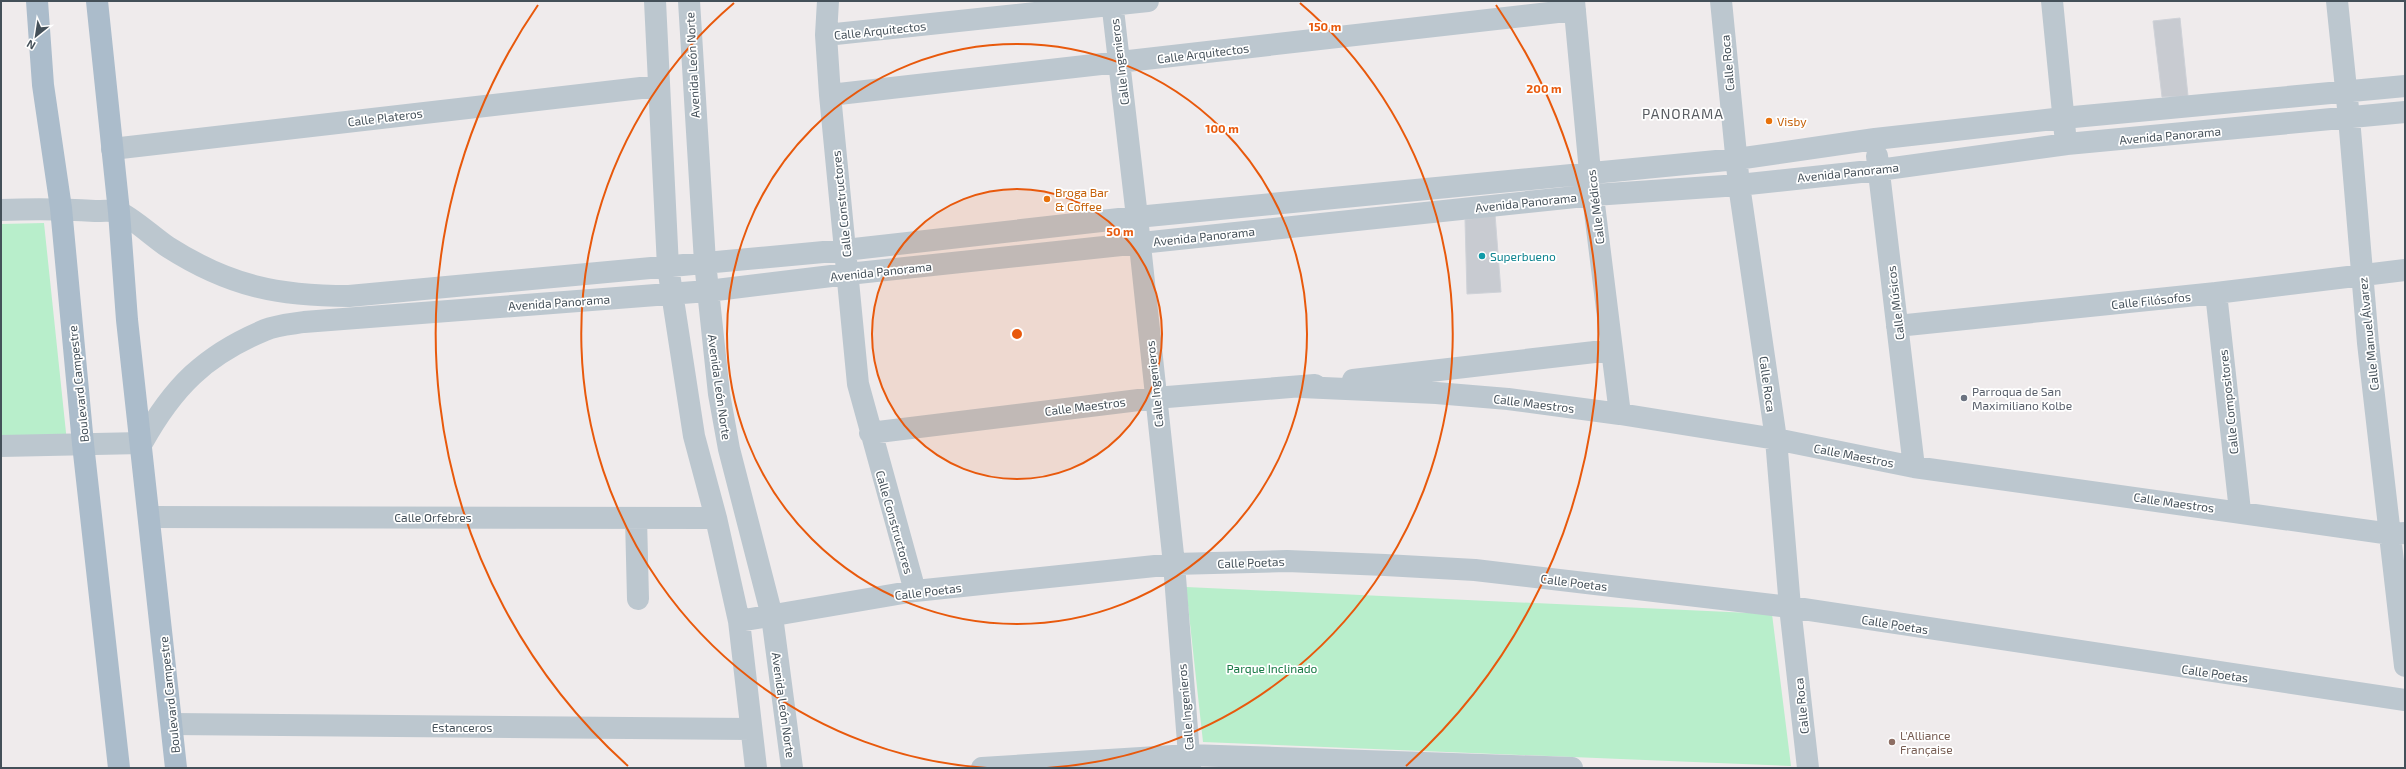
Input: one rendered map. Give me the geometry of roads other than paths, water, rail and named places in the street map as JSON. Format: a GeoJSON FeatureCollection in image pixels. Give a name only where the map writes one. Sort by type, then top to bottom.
{"type":"FeatureCollection","features":[{"type":"Feature","properties":{"kind":"main road","name":"Boulevard Campestre"},"geometry":{"type":"LineString","coordinates":[[37,1],[43,84],[61,208],[83,444],[119,768]]}},
{"type":"Feature","properties":{"kind":"main road","name":"Boulevard Campestre"},"geometry":{"type":"LineString","coordinates":[[97,1],[119,212],[127,320],[142,443],[176,768]]}},
{"type":"Feature","properties":{"kind":"street"},"geometry":{"type":"LineString","coordinates":[[655,1],[668,267],[694,436],[716,518],[739,621],[756,768]]}},
{"type":"Feature","properties":{"kind":"street","name":"Avenida León Norte"},"geometry":{"type":"LineString","coordinates":[[689,1],[705,262],[719,394],[729,449],[772,616],[792,768]]}},
{"type":"Feature","properties":{"kind":"street","name":"Calle Constructores"},"geometry":{"type":"LineString","coordinates":[[828,1],[826,36],[830,95],[858,384],[870,433],[915,591]]}},
{"type":"Feature","properties":{"kind":"street","name":"Calle Arquitectos"},"geometry":{"type":"LineString","coordinates":[[826,36],[1112,3],[1148,1]]}},
{"type":"Feature","properties":{"kind":"street","name":"Calle Roca"},"geometry":{"type":"LineString","coordinates":[[1722,1],[1739,185],[1776,440],[1790,607],[1808,768]]}},
{"type":"Feature","properties":{"kind":"street"},"geometry":{"type":"LineString","coordinates":[[2052,1],[2063,118],[2067,144]]}},
{"type":"Feature","properties":{"kind":"street","name":"Calle Manuel Álvarez"},"geometry":{"type":"LineString","coordinates":[[2337,1],[2347,92],[2368,343],[2398,534],[2405,666]]}},
{"type":"Feature","properties":{"kind":"street","name":"Calle Ingenieros"},"geometry":{"type":"LineString","coordinates":[[1112,3],[1138,217],[1139,243],[1155,398],[1174,564],[1189,761]]}},
{"type":"Feature","properties":{"kind":"street","name":"Calle Arquitectos"},"geometry":{"type":"LineString","coordinates":[[830,95],[1119,62],[1575,5]]}},
{"type":"Feature","properties":{"kind":"street","name":"Calle Médicos"},"geometry":{"type":"LineString","coordinates":[[1575,5],[1590,172],[1620,414]]}},
{"type":"Feature","properties":{"kind":"street","name":"Calle Plateros"},"geometry":{"type":"LineString","coordinates":[[112,149],[658,86]]}},
{"type":"Feature","properties":{"kind":"street","name":"Avenida Panorama"},"geometry":{"type":"LineString","coordinates":[[119,212],[168,247],[206,270],[234,281],[271,291],[310,296],[349,296],[845,250],[1138,217],[1590,172],[1737,159],[1875,139],[2063,118],[2405,86]]}},
{"type":"Feature","properties":{"kind":"street","name":"Avenida Panorama"},"geometry":{"type":"LineString","coordinates":[[142,443],[170,398],[190,376],[223,351],[266,330],[304,322],[708,291],[848,274],[1594,195],[1739,185],[1879,170],[2067,144],[2405,112]]}},
{"type":"Feature","properties":{"kind":"street","name":"Calle Músicos"},"geometry":{"type":"LineString","coordinates":[[1875,139],[1914,467]]}},
{"type":"Feature","properties":{"kind":"street"},"geometry":{"type":"LineString","coordinates":[[1,210],[61,208],[119,212]]}},
{"type":"Feature","properties":{"kind":"street","name":"Calle Filósofos"},"geometry":{"type":"LineString","coordinates":[[1897,326],[2216,293],[2405,270]]}},
{"type":"Feature","properties":{"kind":"street","name":"Calle Compositores"},"geometry":{"type":"LineString","coordinates":[[2216,293],[2240,511]]}},
{"type":"Feature","properties":{"kind":"street","name":"Calle Maestros"},"geometry":{"type":"LineString","coordinates":[[870,433],[1155,398],[1301,387],[1612,350]]}},
{"type":"Feature","properties":{"kind":"street","name":"Calle Maestros"},"geometry":{"type":"LineString","coordinates":[[1301,387],[1436,393],[1508,399],[1620,414],[1776,440],[1914,467],[2398,534]]}},
{"type":"Feature","properties":{"kind":"street"},"geometry":{"type":"LineString","coordinates":[[1,446],[142,443]]}},
{"type":"Feature","properties":{"kind":"street","name":"Calle Orfebres"},"geometry":{"type":"LineString","coordinates":[[149,517],[716,518]]}},
{"type":"Feature","properties":{"kind":"street"},"geometry":{"type":"LineString","coordinates":[[636,518],[638,599]]}},
{"type":"Feature","properties":{"kind":"street","name":"Calle Poetas"},"geometry":{"type":"LineString","coordinates":[[739,621],[915,591],[1174,564],[1287,561],[1475,570],[1790,607],[2405,700]]}},
{"type":"Feature","properties":{"kind":"street","name":"Estanceros"},"geometry":{"type":"LineString","coordinates":[[172,724],[751,729]]}},
{"type":"Feature","properties":{"kind":"street"},"geometry":{"type":"LineString","coordinates":[[982,768],[1189,761],[1572,768]]}},
{"type":"Feature","properties":{"kind":"place","name":"Visby"},"geometry":{"type":"Point","coordinates":[1769,121]}},
{"type":"Feature","properties":{"kind":"place","name":"Broga Bar & Coffee"},"geometry":{"type":"Point","coordinates":[1047,199]}},
{"type":"Feature","properties":{"kind":"place","name":"Superbueno"},"geometry":{"type":"Point","coordinates":[1482,256]}},
{"type":"Feature","properties":{"kind":"place","name":"Parroqua de San Maximiliano Kolbe"},"geometry":{"type":"Point","coordinates":[1964,398]}},
{"type":"Feature","properties":{"kind":"place","name":"L'Alliance Française"},"geometry":{"type":"Point","coordinates":[1892,742]}},
{"type":"Feature","properties":{"kind":"district","name":"PANORAMA"},"geometry":{"type":"Point","coordinates":[1683,113]}},
{"type":"Feature","properties":{"kind":"park label","name":"Parque Inclinado"},"geometry":{"type":"Point","coordinates":[1272,668]}}]}
